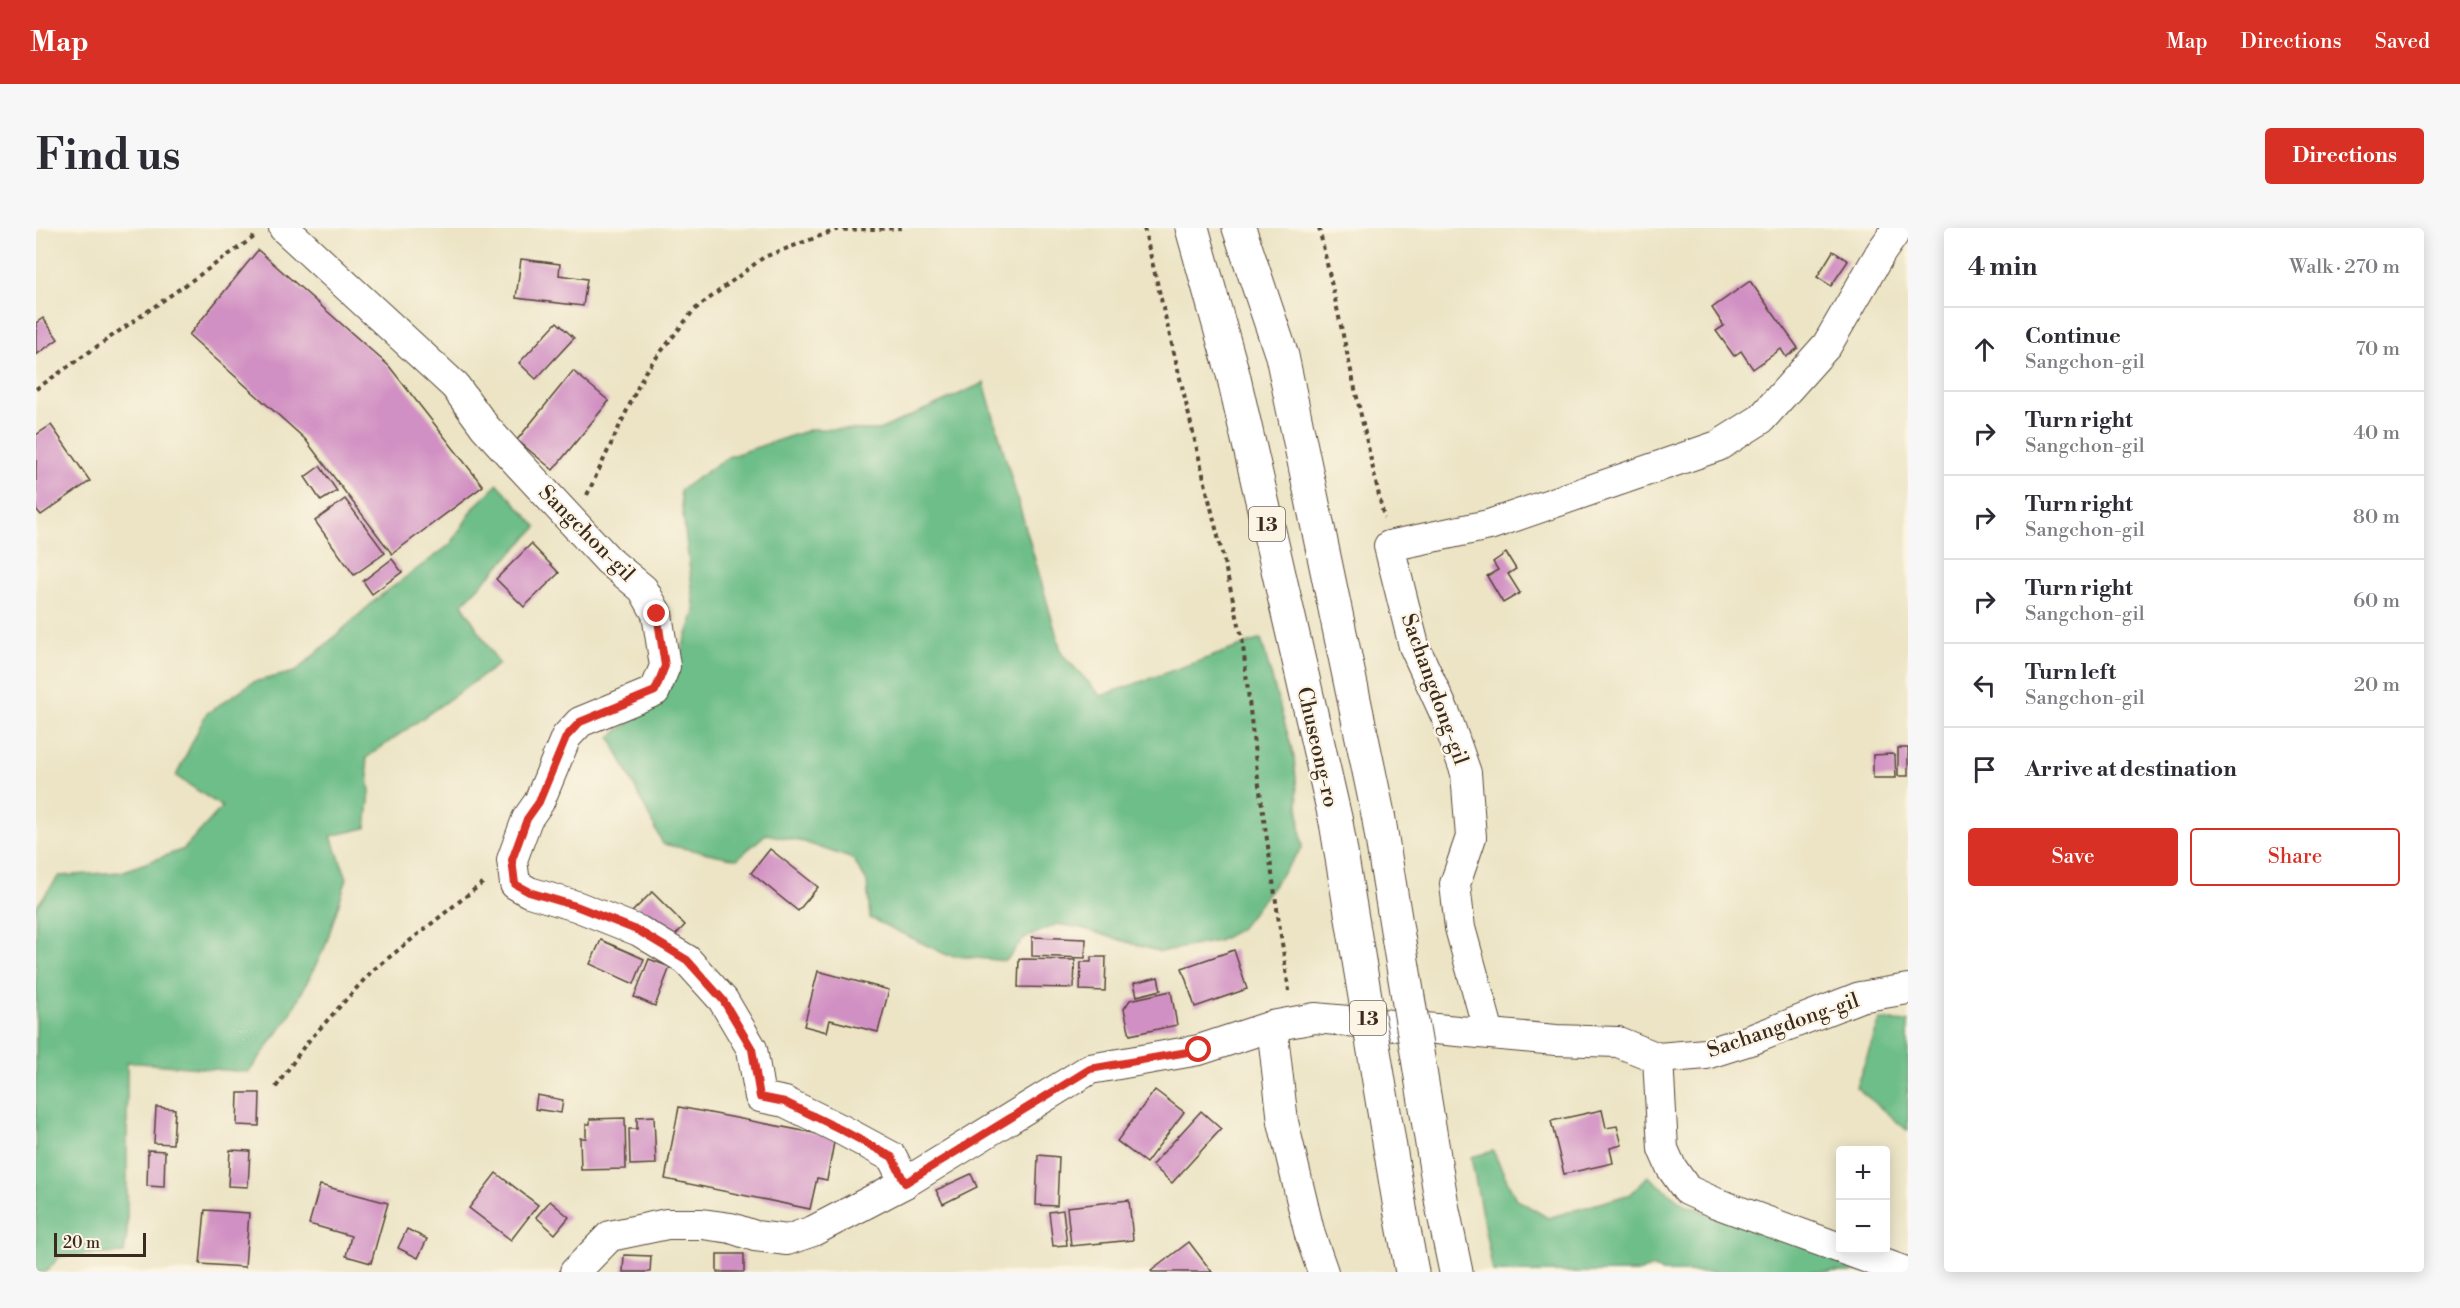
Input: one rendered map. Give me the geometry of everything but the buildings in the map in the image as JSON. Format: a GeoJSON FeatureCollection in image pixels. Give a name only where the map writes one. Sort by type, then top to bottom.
{"type":"FeatureCollection","features":[{"type":"Feature","properties":{"kind":"main road","name":"Chuseong-ro"},"geometry":{"type":"LineString","coordinates":[[1192,228],[1233,374],[1336,822],[1412,1272]]}},
{"type":"Feature","properties":{"kind":"main road","name":"Chuseong-ro"},"geometry":{"type":"LineString","coordinates":[[1239,228],[1282,356],[1378,814],[1442,1205],[1456,1272]]}},
{"type":"Feature","properties":{"kind":"street"},"geometry":{"type":"LineString","coordinates":[[1389,546],[1489,525],[1718,446],[1761,419],[1827,345],[1881,252],[1898,228]]}},
{"type":"Feature","properties":{"kind":"street","name":"Sangchon-gil"},"geometry":{"type":"LineString","coordinates":[[271,231],[455,386],[485,427],[609,561],[643,589],[657,614],[665,666],[655,691],[580,722],[566,737],[539,802],[527,819],[512,860]]}},
{"type":"Feature","properties":{"kind":"street","name":"Sachangdong-gil"},"geometry":{"type":"LineString","coordinates":[[1389,546],[1414,646],[1446,716],[1466,773],[1471,837],[1455,884],[1460,928],[1489,1033],[1618,1042],[1658,1058],[1706,1054],[1754,1039],[1860,998],[1908,989]]}},
{"type":"Feature","properties":{"kind":"street"},"geometry":{"type":"LineString","coordinates":[[512,860],[515,884],[529,892],[576,906],[639,931],[687,960],[723,1000],[752,1049],[760,1097],[785,1102],[892,1157],[905,1183]]}},
{"type":"Feature","properties":{"kind":"street"},"geometry":{"type":"LineString","coordinates":[[575,1272],[610,1236],[667,1224],[731,1228],[755,1236],[787,1240],[813,1231],[905,1183],[1090,1069],[1199,1050],[1294,1022],[1489,1033]]}},
{"type":"Feature","properties":{"kind":"street"},"geometry":{"type":"LineString","coordinates":[[1294,1022],[1282,1122],[1310,1235],[1323,1272]]}},
{"type":"Feature","properties":{"kind":"street"},"geometry":{"type":"LineString","coordinates":[[1658,1058],[1663,1149],[1671,1167],[1687,1191],[1836,1247]]}},
{"type":"Feature","properties":{"kind":"street"},"geometry":{"type":"LineString","coordinates":[[1857,1254],[1906,1272]]}},
{"type":"Feature","properties":{"kind":"path"},"geometry":{"type":"LineString","coordinates":[[574,522],[645,372],[694,310],[764,257],[836,230],[906,228]]}},
{"type":"Feature","properties":{"kind":"path"},"geometry":{"type":"LineString","coordinates":[[1144,228],[1242,637],[1256,764],[1294,1022]]}},
{"type":"Feature","properties":{"kind":"path"},"geometry":{"type":"LineString","coordinates":[[1319,228],[1389,546]]}},
{"type":"Feature","properties":{"kind":"path"},"geometry":{"type":"LineString","coordinates":[[36,389],[271,231]]}},
{"type":"Feature","properties":{"kind":"path"},"geometry":{"type":"LineString","coordinates":[[276,1087],[305,1045],[372,970],[512,860]]}},
{"type":"Feature","properties":{"kind":"green space"},"geometry":{"type":"Polygon","coordinates":[[[984,383],[1062,654],[1101,696],[1261,639],[1294,757],[1302,848],[1240,929],[1218,941],[1160,952],[1081,928],[1057,924],[1023,939],[1006,961],[947,955],[870,918],[867,882],[853,859],[804,842],[766,834],[737,859],[663,844],[610,737],[665,695],[695,612],[680,490],[728,457],[812,429],[879,430],[984,383]]]}},
{"type":"Feature","properties":{"kind":"green space"},"geometry":{"type":"Polygon","coordinates":[[[498,484],[537,527],[462,604],[499,664],[366,758],[370,792],[366,828],[331,836],[347,878],[325,947],[289,1017],[249,1072],[127,1062],[127,1233],[124,1253],[60,1256],[46,1272],[36,1272],[36,907],[59,876],[121,872],[184,849],[222,807],[176,776],[206,714],[253,682],[295,672],[380,596],[451,544],[475,506],[498,484]]]}},
{"type":"Feature","properties":{"kind":"green space"},"geometry":{"type":"Polygon","coordinates":[[[1880,1020],[1908,1022],[1908,1131],[1856,1087],[1880,1020]]]}},
{"type":"Feature","properties":{"kind":"green space"},"geometry":{"type":"Polygon","coordinates":[[[1493,1151],[1516,1199],[1548,1218],[1631,1194],[1648,1176],[1685,1205],[1886,1272],[1662,1272],[1652,1267],[1640,1272],[1493,1272],[1471,1157],[1493,1151]]]}},
{"type":"Feature","properties":{"kind":"route"},"geometry":{"type":"LineString","coordinates":[[657,614],[665,666],[655,691],[580,722],[566,737],[539,802],[527,819],[512,860],[515,884],[529,892],[576,906],[639,931],[687,960],[723,1000],[752,1049],[760,1097],[785,1102],[892,1157],[905,1183],[1090,1069],[1199,1050]]}}]}
